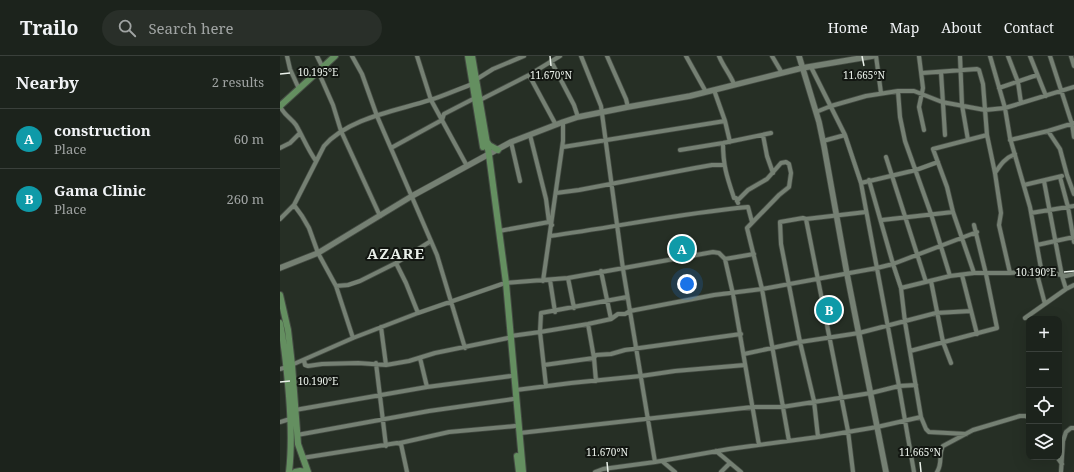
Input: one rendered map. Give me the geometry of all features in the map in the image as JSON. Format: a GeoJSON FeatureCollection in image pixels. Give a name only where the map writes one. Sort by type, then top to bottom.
{"type":"FeatureCollection","features":[{"type":"Feature","properties":{"kind":"main road"},"geometry":{"type":"LineString","coordinates":[[280,106],[335,56]]}},
{"type":"Feature","properties":{"kind":"main road"},"geometry":{"type":"LineString","coordinates":[[468,56],[475,81]]}},
{"type":"Feature","properties":{"kind":"main road"},"geometry":{"type":"LineString","coordinates":[[472,56],[499,231],[520,433],[520,464],[517,472]]}},
{"type":"Feature","properties":{"kind":"main road"},"geometry":{"type":"LineString","coordinates":[[798,56],[816,112],[823,141],[847,274],[886,472]]}},
{"type":"Feature","properties":{"kind":"main road"},"geometry":{"type":"LineString","coordinates":[[280,268],[318,253],[412,196],[512,142],[563,122],[578,117],[706,92],[843,58],[873,56]]}},
{"type":"Feature","properties":{"kind":"main road"},"geometry":{"type":"LineString","coordinates":[[478,99],[487,142],[487,156],[504,284]]}},
{"type":"Feature","properties":{"kind":"main road"},"geometry":{"type":"LineString","coordinates":[[487,142],[498,150]]}},
{"type":"Feature","properties":{"kind":"main road"},"geometry":{"type":"LineString","coordinates":[[280,295],[288,330],[291,456],[289,472]]}},
{"type":"Feature","properties":{"kind":"main road"},"geometry":{"type":"LineString","coordinates":[[280,323],[289,366],[298,444],[307,472],[295,472]]}},
{"type":"Feature","properties":{"kind":"main road"},"geometry":{"type":"LineString","coordinates":[[510,337],[515,426],[520,464],[523,472]]}},
{"type":"Feature","properties":{"kind":"main road"},"geometry":{"type":"LineString","coordinates":[[520,464],[530,472]]}},
{"type":"Feature","properties":{"kind":"street"},"geometry":{"type":"LineString","coordinates":[[287,56],[290,70],[299,89]]}},
{"type":"Feature","properties":{"kind":"street"},"geometry":{"type":"LineString","coordinates":[[317,56],[341,131],[380,216]]}},
{"type":"Feature","properties":{"kind":"street"},"geometry":{"type":"LineString","coordinates":[[352,56],[364,80],[377,116],[431,241],[452,301],[465,348]]}},
{"type":"Feature","properties":{"kind":"street"},"geometry":{"type":"LineString","coordinates":[[417,56],[432,100],[467,166]]}},
{"type":"Feature","properties":{"kind":"street"},"geometry":{"type":"LineString","coordinates":[[280,218],[294,205],[324,146],[341,131],[377,116],[432,100],[475,81],[493,69],[524,56]]}},
{"type":"Feature","properties":{"kind":"street"},"geometry":{"type":"LineString","coordinates":[[391,148],[442,120],[444,114],[529,75],[560,56]]}},
{"type":"Feature","properties":{"kind":"street"},"geometry":{"type":"LineString","coordinates":[[581,56],[601,106],[623,269],[655,462]]}},
{"type":"Feature","properties":{"kind":"street"},"geometry":{"type":"LineString","coordinates":[[607,56],[628,107]]}},
{"type":"Feature","properties":{"kind":"street"},"geometry":{"type":"LineString","coordinates":[[686,56],[706,92]]}},
{"type":"Feature","properties":{"kind":"street"},"geometry":{"type":"LineString","coordinates":[[719,56],[734,84]]}},
{"type":"Feature","properties":{"kind":"street"},"geometry":{"type":"LineString","coordinates":[[772,56],[782,73]]}},
{"type":"Feature","properties":{"kind":"street"},"geometry":{"type":"LineString","coordinates":[[876,56],[881,93]]}},
{"type":"Feature","properties":{"kind":"street"},"geometry":{"type":"LineString","coordinates":[[920,56],[923,88],[920,107],[924,130]]}},
{"type":"Feature","properties":{"kind":"street"},"geometry":{"type":"LineString","coordinates":[[960,56],[962,106],[968,140]]}},
{"type":"Feature","properties":{"kind":"street"},"geometry":{"type":"LineString","coordinates":[[995,56],[990,57],[1005,108],[1010,140],[1032,214],[1040,274],[1046,304]]}},
{"type":"Feature","properties":{"kind":"street"},"geometry":{"type":"LineString","coordinates":[[1008,56],[1018,82],[1021,103]]}},
{"type":"Feature","properties":{"kind":"street"},"geometry":{"type":"LineString","coordinates":[[1030,56],[1046,96]]}},
{"type":"Feature","properties":{"kind":"street"},"geometry":{"type":"LineString","coordinates":[[1050,56],[1073,123],[1074,137]]}},
{"type":"Feature","properties":{"kind":"street"},"geometry":{"type":"LineString","coordinates":[[1071,56],[1074,66]]}},
{"type":"Feature","properties":{"kind":"street"},"geometry":{"type":"LineString","coordinates":[[551,61],[574,105],[578,117]]}},
{"type":"Feature","properties":{"kind":"street"},"geometry":{"type":"LineString","coordinates":[[811,67],[845,135],[861,183],[900,386],[914,472]]}},
{"type":"Feature","properties":{"kind":"street"},"geometry":{"type":"LineString","coordinates":[[922,74],[961,70],[979,70],[983,84],[987,135],[1001,213],[1000,226],[1010,273]]}},
{"type":"Feature","properties":{"kind":"street"},"geometry":{"type":"LineString","coordinates":[[941,72],[945,135]]}},
{"type":"Feature","properties":{"kind":"street"},"geometry":{"type":"LineString","coordinates":[[529,75],[556,125]]}},
{"type":"Feature","properties":{"kind":"street"},"geometry":{"type":"LineString","coordinates":[[999,88],[1037,75]]}},
{"type":"Feature","properties":{"kind":"street"},"geometry":{"type":"LineString","coordinates":[[816,112],[831,106],[881,93],[898,91],[914,92],[942,102],[985,110],[1005,108],[1074,87]]}},
{"type":"Feature","properties":{"kind":"street"},"geometry":{"type":"LineString","coordinates":[[714,90],[725,121],[730,142]]}},
{"type":"Feature","properties":{"kind":"street"},"geometry":{"type":"LineString","coordinates":[[898,91],[900,117],[905,141],[931,214],[950,276]]}},
{"type":"Feature","properties":{"kind":"street"},"geometry":{"type":"LineString","coordinates":[[280,106],[285,115],[295,124],[310,154],[316,161]]}},
{"type":"Feature","properties":{"kind":"street"},"geometry":{"type":"LineString","coordinates":[[563,147],[725,121]]}},
{"type":"Feature","properties":{"kind":"street"},"geometry":{"type":"LineString","coordinates":[[550,224],[563,147],[563,122]]}},
{"type":"Feature","properties":{"kind":"street"},"geometry":{"type":"LineString","coordinates":[[1010,140],[1048,131],[1073,123]]}},
{"type":"Feature","properties":{"kind":"street"},"geometry":{"type":"LineString","coordinates":[[1037,245],[1074,239],[1060,149],[1048,131]]}},
{"type":"Feature","properties":{"kind":"street"},"geometry":{"type":"LineString","coordinates":[[680,150],[730,142],[772,133]]}},
{"type":"Feature","properties":{"kind":"street"},"geometry":{"type":"LineString","coordinates":[[280,148],[287,146],[299,134]]}},
{"type":"Feature","properties":{"kind":"street"},"geometry":{"type":"LineString","coordinates":[[530,135],[546,199],[550,224],[550,236],[543,281]]}},
{"type":"Feature","properties":{"kind":"street"},"geometry":{"type":"LineString","coordinates":[[763,135],[772,173]]}},
{"type":"Feature","properties":{"kind":"street"},"geometry":{"type":"LineString","coordinates":[[823,141],[845,135]]}},
{"type":"Feature","properties":{"kind":"street"},"geometry":{"type":"LineString","coordinates":[[974,273],[953,212],[947,187],[933,149],[935,147],[987,135]]}},
{"type":"Feature","properties":{"kind":"street"},"geometry":{"type":"LineString","coordinates":[[512,142],[520,181]]}},
{"type":"Feature","properties":{"kind":"street"},"geometry":{"type":"LineString","coordinates":[[723,143],[724,165],[727,178],[734,198],[738,201],[739,208]]}},
{"type":"Feature","properties":{"kind":"street"},"geometry":{"type":"LineString","coordinates":[[995,173],[1002,162],[1015,154]]}},
{"type":"Feature","properties":{"kind":"street"},"geometry":{"type":"LineString","coordinates":[[886,157],[917,254],[928,282],[943,342],[951,363]]}},
{"type":"Feature","properties":{"kind":"street"},"geometry":{"type":"LineString","coordinates":[[738,201],[748,190],[767,179],[781,163],[786,162],[789,164],[791,173],[789,187],[779,195],[747,228],[762,289],[789,441]]}},
{"type":"Feature","properties":{"kind":"street"},"geometry":{"type":"LineString","coordinates":[[861,183],[916,170],[938,162]]}},
{"type":"Feature","properties":{"kind":"street"},"geometry":{"type":"LineString","coordinates":[[556,193],[712,165],[724,165]]}},
{"type":"Feature","properties":{"kind":"street"},"geometry":{"type":"LineString","coordinates":[[1024,185],[1064,175]]}},
{"type":"Feature","properties":{"kind":"street"},"geometry":{"type":"LineString","coordinates":[[1064,175],[1073,188],[1074,194]]}},
{"type":"Feature","properties":{"kind":"street"},"geometry":{"type":"LineString","coordinates":[[869,180],[901,288],[905,322],[921,418],[929,432],[966,434]]}},
{"type":"Feature","properties":{"kind":"street"},"geometry":{"type":"LineString","coordinates":[[1044,181],[1062,276],[1066,289]]}},
{"type":"Feature","properties":{"kind":"street"},"geometry":{"type":"LineString","coordinates":[[294,205],[309,228],[318,253],[336,286],[353,338]]}},
{"type":"Feature","properties":{"kind":"street"},"geometry":{"type":"LineString","coordinates":[[1032,214],[1074,206]]}},
{"type":"Feature","properties":{"kind":"street"},"geometry":{"type":"LineString","coordinates":[[550,236],[678,215],[748,207],[752,222]]}},
{"type":"Feature","properties":{"kind":"street"},"geometry":{"type":"LineString","coordinates":[[818,437],[814,401],[800,342],[781,244],[780,222],[803,218],[806,219],[866,212]]}},
{"type":"Feature","properties":{"kind":"street"},"geometry":{"type":"LineString","coordinates":[[882,220],[905,216],[953,212]]}},
{"type":"Feature","properties":{"kind":"street"},"geometry":{"type":"LineString","coordinates":[[806,219],[842,397],[848,432],[851,471]]}},
{"type":"Feature","properties":{"kind":"street"},"geometry":{"type":"LineString","coordinates":[[499,231],[550,224]]}},
{"type":"Feature","properties":{"kind":"street"},"geometry":{"type":"LineString","coordinates":[[974,225],[977,232],[999,333]]}},
{"type":"Feature","properties":{"kind":"street"},"geometry":{"type":"LineString","coordinates":[[304,360],[305,365],[308,366],[322,364],[376,363],[386,365],[510,337],[611,319],[618,314],[625,314],[630,311],[714,295],[733,294],[818,280],[877,268],[893,264],[977,232]]}},
{"type":"Feature","properties":{"kind":"street"},"geometry":{"type":"LineString","coordinates":[[336,286],[348,285],[360,281],[431,241]]}},
{"type":"Feature","properties":{"kind":"street"},"geometry":{"type":"LineString","coordinates":[[280,369],[381,327],[504,284],[568,278],[713,252],[719,253],[725,259],[741,334],[759,445]]}},
{"type":"Feature","properties":{"kind":"street"},"geometry":{"type":"LineString","coordinates":[[725,259],[754,254]]}},
{"type":"Feature","properties":{"kind":"street"},"geometry":{"type":"LineString","coordinates":[[396,262],[418,313]]}},
{"type":"Feature","properties":{"kind":"street"},"geometry":{"type":"LineString","coordinates":[[901,288],[950,276],[974,273],[1010,273],[1030,270],[1040,274],[1059,274],[1062,276],[1074,274]]}},
{"type":"Feature","properties":{"kind":"street"},"geometry":{"type":"LineString","coordinates":[[601,271],[611,319]]}},
{"type":"Feature","properties":{"kind":"street"},"geometry":{"type":"LineString","coordinates":[[962,275],[977,334]]}},
{"type":"Feature","properties":{"kind":"street"},"geometry":{"type":"LineString","coordinates":[[568,278],[574,308]]}},
{"type":"Feature","properties":{"kind":"street"},"geometry":{"type":"LineString","coordinates":[[550,280],[555,312]]}},
{"type":"Feature","properties":{"kind":"street"},"geometry":{"type":"LineString","coordinates":[[1025,318],[1066,289],[1074,286]]}},
{"type":"Feature","properties":{"kind":"street"},"geometry":{"type":"LineString","coordinates":[[546,386],[540,332],[541,313],[555,312],[628,297]]}},
{"type":"Feature","properties":{"kind":"street"},"geometry":{"type":"LineString","coordinates":[[744,354],[800,342],[859,333],[936,313],[971,310]]}},
{"type":"Feature","properties":{"kind":"street"},"geometry":{"type":"LineString","coordinates":[[588,324],[594,358],[596,381]]}},
{"type":"Feature","properties":{"kind":"street"},"geometry":{"type":"LineString","coordinates":[[381,327],[386,365]]}},
{"type":"Feature","properties":{"kind":"street"},"geometry":{"type":"LineString","coordinates":[[910,351],[997,328]]}},
{"type":"Feature","properties":{"kind":"street"},"geometry":{"type":"LineString","coordinates":[[544,365],[594,358],[596,355],[611,354],[618,351],[741,334]]}},
{"type":"Feature","properties":{"kind":"street"},"geometry":{"type":"LineString","coordinates":[[420,358],[428,387]]}},
{"type":"Feature","properties":{"kind":"street"},"geometry":{"type":"LineString","coordinates":[[376,363],[386,446]]}},
{"type":"Feature","properties":{"kind":"street"},"geometry":{"type":"LineString","coordinates":[[516,390],[674,371],[745,366]]}},
{"type":"Feature","properties":{"kind":"street"},"geometry":{"type":"LineString","coordinates":[[295,410],[428,387],[511,376]]}},
{"type":"Feature","properties":{"kind":"street"},"geometry":{"type":"LineString","coordinates":[[520,433],[753,407],[782,406],[871,393],[900,386],[916,385]]}},
{"type":"Feature","properties":{"kind":"street"},"geometry":{"type":"LineString","coordinates":[[297,435],[429,411],[513,399]]}},
{"type":"Feature","properties":{"kind":"street"},"geometry":{"type":"LineString","coordinates":[[937,472],[940,466],[940,451],[943,446],[977,428],[1020,416],[1026,417]]}},
{"type":"Feature","properties":{"kind":"street"},"geometry":{"type":"LineString","coordinates":[[595,472],[604,469],[662,461],[716,451],[818,437],[921,418]]}},
{"type":"Feature","properties":{"kind":"street"},"geometry":{"type":"LineString","coordinates":[[280,422],[290,419]]}},
{"type":"Feature","properties":{"kind":"street"},"geometry":{"type":"LineString","coordinates":[[302,458],[386,446],[449,432],[515,426]]}},
{"type":"Feature","properties":{"kind":"street"},"geometry":{"type":"LineString","coordinates":[[1061,472],[1063,441],[1066,432],[1071,428],[1074,428]]}},
{"type":"Feature","properties":{"kind":"street"},"geometry":{"type":"LineString","coordinates":[[400,443],[407,472]]}},
{"type":"Feature","properties":{"kind":"street"},"geometry":{"type":"LineString","coordinates":[[716,451],[741,472]]}},
{"type":"Feature","properties":{"kind":"street"},"geometry":{"type":"LineString","coordinates":[[1059,460],[1062,464]]}},
{"type":"Feature","properties":{"kind":"street"},"geometry":{"type":"LineString","coordinates":[[662,461],[675,472]]}},
{"type":"Feature","properties":{"kind":"street"},"geometry":{"type":"LineString","coordinates":[[721,472],[730,463]]}},
{"type":"Feature","properties":{"kind":"place","name":"construction"},"geometry":{"type":"Point","coordinates":[682,249]}},
{"type":"Feature","properties":{"kind":"place","name":"Gama Clinic"},"geometry":{"type":"Point","coordinates":[829,310]}},
{"type":"Feature","properties":{"kind":"district","name":"AZARE"},"geometry":{"type":"Point","coordinates":[396,253]}}]}
